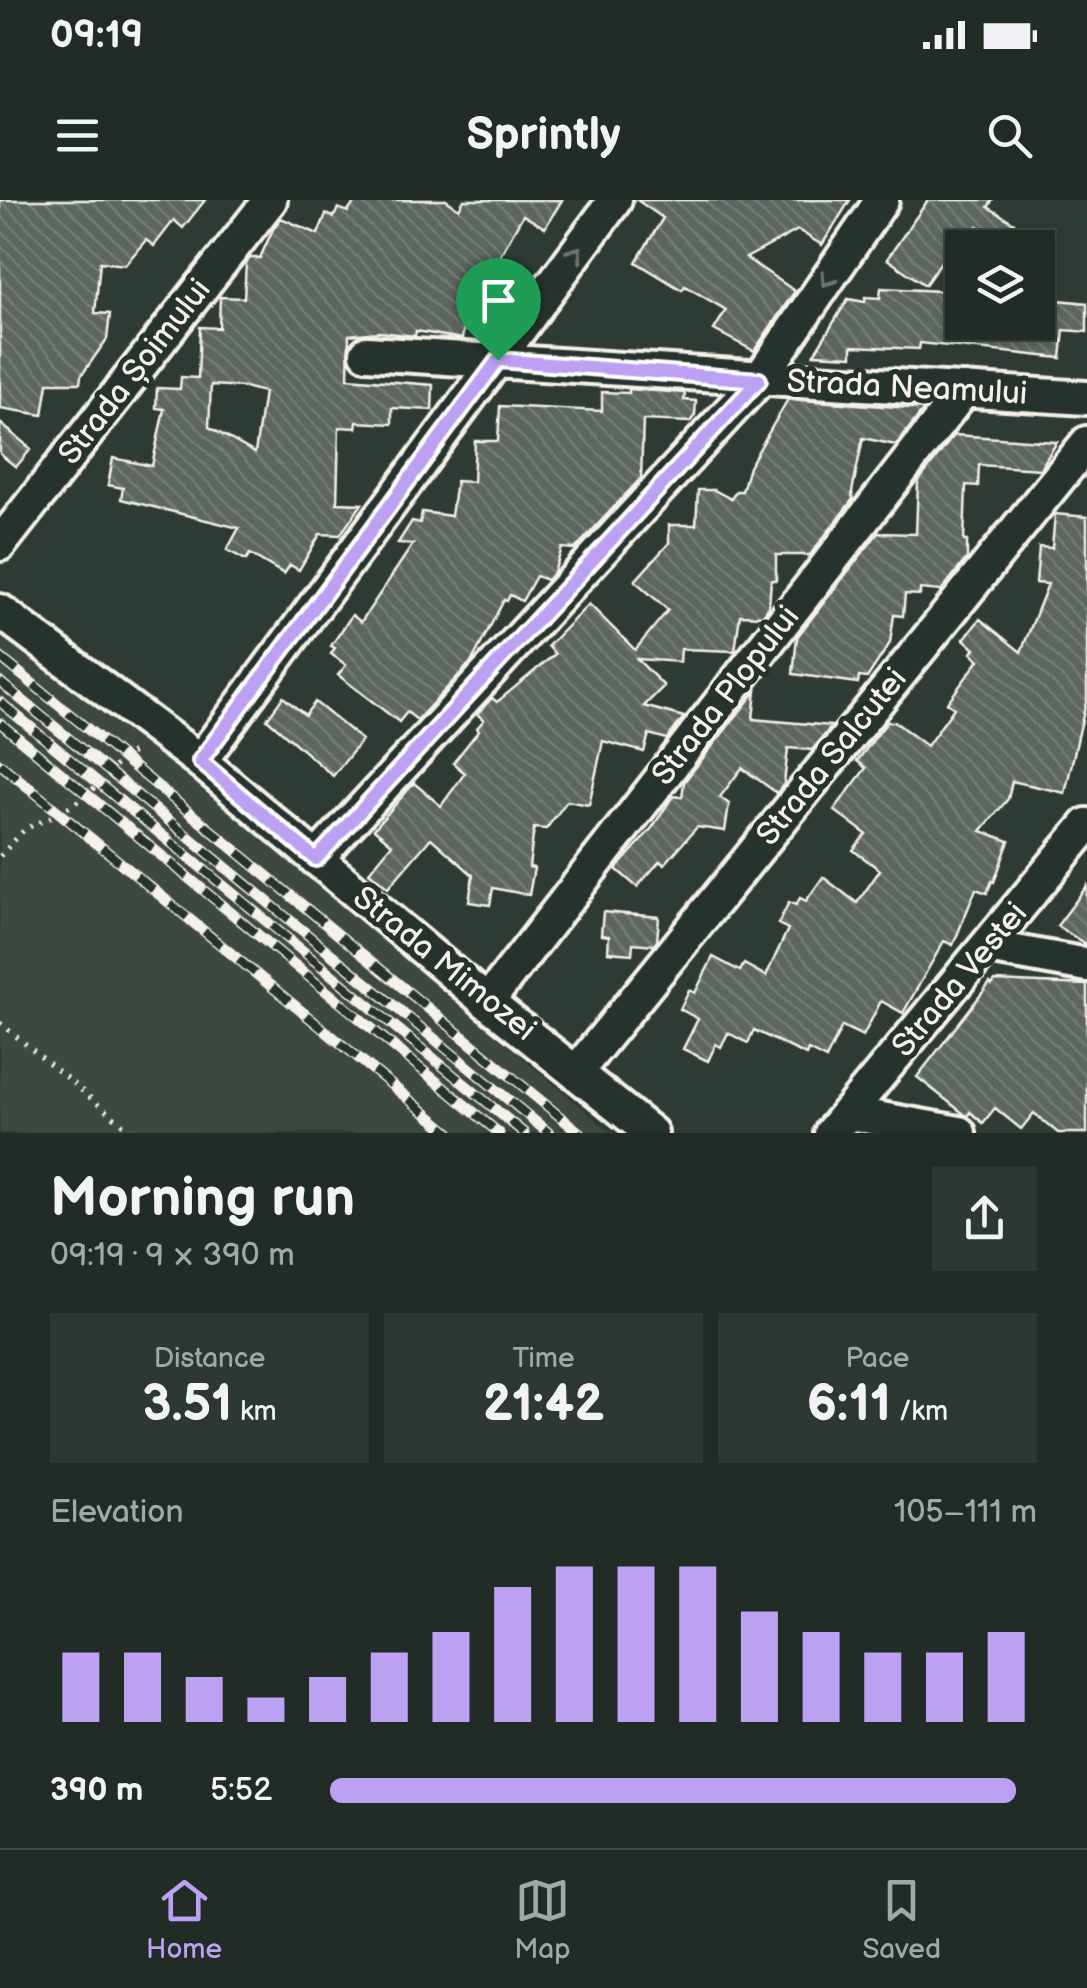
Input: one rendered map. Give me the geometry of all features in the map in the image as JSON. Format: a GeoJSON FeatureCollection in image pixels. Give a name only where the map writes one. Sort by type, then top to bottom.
{"type":"FeatureCollection","features":[{"type":"Feature","properties":{"kind":"street","name":"Strada Șoimului"},"geometry":{"type":"LineString","coordinates":[[0,544],[270,200]]}},
{"type":"Feature","properties":{"kind":"street"},"geometry":{"type":"LineString","coordinates":[[200,761],[615,200]]}},
{"type":"Feature","properties":{"kind":"street"},"geometry":{"type":"LineString","coordinates":[[316,859],[759,380],[882,200]]}},
{"type":"Feature","properties":{"kind":"street","name":"Strada Neamului"},"geometry":{"type":"LineString","coordinates":[[368,353],[1087,398]]}},
{"type":"Feature","properties":{"kind":"street","name":"Strada Plopului"},"geometry":{"type":"LineString","coordinates":[[487,1002],[964,390]]}},
{"type":"Feature","properties":{"kind":"street","name":"Strada Salcutei"},"geometry":{"type":"LineString","coordinates":[[577,1071],[1087,444]]}},
{"type":"Feature","properties":{"kind":"street","name":"Strada Mimozei"},"geometry":{"type":"LineString","coordinates":[[0,611],[200,761],[650,1133]]}},
{"type":"Feature","properties":{"kind":"street","name":"Strada Vestei"},"geometry":{"type":"LineString","coordinates":[[840,1123],[1087,826]]}},
{"type":"Feature","properties":{"kind":"street"},"geometry":{"type":"LineString","coordinates":[[988,947],[1087,966]]}},
{"type":"Feature","properties":{"kind":"street"},"geometry":{"type":"LineString","coordinates":[[840,1123],[959,1133]]}},
{"type":"Feature","properties":{"kind":"path"},"geometry":{"type":"LineString","coordinates":[[0,856],[25,828],[60,813],[87,795],[123,758],[142,748]]}},
{"type":"Feature","properties":{"kind":"path"},"geometry":{"type":"LineString","coordinates":[[0,1023],[134,1133]]}},
{"type":"Feature","properties":{"kind":"shaded area"},"geometry":{"type":"Polygon","coordinates":[[[0,610],[507,1045],[612,1133],[0,1133],[0,610]]]}},
{"type":"Feature","properties":{"kind":"building"},"geometry":{"type":"Polygon","coordinates":[[[0,200],[205,200],[183,228],[174,220],[154,246],[146,240],[125,265],[100,262],[95,313],[110,314],[107,339],[80,383],[48,383],[43,415],[0,408],[0,200]]]}},
{"type":"Feature","properties":{"kind":"building"},"geometry":{"type":"Polygon","coordinates":[[[356,200],[446,200],[459,209],[464,200],[562,200],[545,228],[523,215],[491,272],[529,272],[515,295],[501,295],[495,324],[486,322],[484,330],[464,327],[462,339],[416,331],[415,336],[380,332],[349,335],[348,378],[433,385],[432,410],[392,408],[392,424],[357,422],[356,428],[339,427],[337,503],[362,504],[340,535],[320,534],[299,570],[290,565],[284,574],[250,554],[246,560],[227,550],[239,528],[121,499],[123,488],[108,485],[113,458],[152,466],[164,409],[156,408],[157,388],[180,389],[181,377],[198,378],[200,327],[219,328],[220,297],[244,298],[246,263],[250,258],[260,258],[281,218],[318,234],[326,214],[334,217],[338,208],[348,212],[356,200]],[[211,385],[209,427],[255,453],[264,392],[211,385]]]}},
{"type":"Feature","properties":{"kind":"building"},"geometry":{"type":"Polygon","coordinates":[[[637,200],[850,200],[822,245],[798,230],[746,258],[795,291],[754,351],[714,330],[726,310],[685,286],[682,290],[636,262],[663,218],[637,200]]]}},
{"type":"Feature","properties":{"kind":"building"},"geometry":{"type":"Polygon","coordinates":[[[928,200],[993,200],[988,207],[1014,223],[1009,230],[984,230],[978,226],[976,230],[945,230],[945,256],[925,285],[887,259],[928,200]]]}},
{"type":"Feature","properties":{"kind":"building"},"geometry":{"type":"Polygon","coordinates":[[[881,288],[945,291],[945,340],[1055,340],[1055,300],[1087,303],[1087,332],[1064,330],[1061,358],[920,343],[919,349],[852,346],[852,356],[814,354],[848,299],[865,302],[865,297],[880,298],[881,288]]]}},
{"type":"Feature","properties":{"kind":"building"},"geometry":{"type":"Polygon","coordinates":[[[629,389],[685,393],[684,400],[696,401],[695,415],[690,422],[643,420],[641,478],[575,549],[562,548],[547,580],[536,576],[522,601],[510,595],[504,600],[472,661],[417,720],[407,712],[399,722],[338,675],[346,665],[331,654],[335,648],[331,646],[352,615],[361,622],[413,544],[398,543],[412,521],[420,523],[422,512],[451,516],[456,481],[473,482],[475,441],[498,441],[500,406],[602,411],[602,392],[629,393],[629,389]]]}},
{"type":"Feature","properties":{"kind":"building"},"geometry":{"type":"Polygon","coordinates":[[[788,399],[924,409],[896,445],[863,438],[853,499],[810,555],[776,555],[776,580],[771,580],[769,607],[762,616],[740,615],[735,651],[681,649],[680,662],[637,659],[664,686],[644,706],[684,717],[667,739],[649,734],[644,752],[603,741],[589,805],[567,801],[546,829],[534,828],[529,895],[493,888],[490,905],[469,902],[473,875],[431,838],[388,888],[369,872],[392,844],[374,829],[414,783],[441,806],[465,773],[453,763],[484,720],[477,714],[492,698],[497,702],[555,654],[548,646],[589,604],[635,650],[668,610],[635,581],[669,543],[669,525],[696,525],[698,490],[714,490],[731,499],[736,491],[742,491],[749,467],[788,399]]]}},
{"type":"Feature","properties":{"kind":"building"},"geometry":{"type":"Polygon","coordinates":[[[0,423],[31,449],[16,467],[0,454],[0,423]]]}},
{"type":"Feature","properties":{"kind":"building"},"geometry":{"type":"Polygon","coordinates":[[[954,435],[1057,442],[1040,469],[979,465],[978,486],[966,485],[967,558],[941,591],[920,589],[920,595],[905,594],[903,616],[894,615],[890,643],[867,678],[859,677],[858,683],[793,674],[797,637],[878,533],[916,534],[918,482],[954,435]]]}},
{"type":"Feature","properties":{"kind":"building"},"geometry":{"type":"Polygon","coordinates":[[[1055,514],[1087,517],[1087,698],[1065,793],[1012,781],[1008,799],[981,831],[1009,841],[994,882],[987,893],[976,889],[953,945],[944,941],[903,1013],[881,1001],[863,1036],[842,1026],[826,1059],[808,1050],[806,1055],[754,1030],[748,1043],[728,1033],[721,1047],[716,1044],[708,1061],[683,1049],[698,1019],[680,1009],[689,990],[695,993],[713,957],[740,971],[744,964],[766,976],[788,929],[778,924],[789,902],[796,905],[800,898],[806,901],[823,877],[857,903],[880,870],[853,850],[866,834],[834,810],[866,768],[857,761],[887,722],[895,722],[927,746],[954,708],[947,703],[979,660],[971,653],[975,649],[964,639],[980,619],[1021,652],[1048,584],[1036,583],[1039,547],[1052,548],[1055,514]]]}},
{"type":"Feature","properties":{"kind":"building"},"geometry":{"type":"Polygon","coordinates":[[[756,691],[753,719],[832,726],[812,750],[788,748],[784,784],[777,793],[742,768],[720,797],[729,804],[725,831],[697,827],[664,865],[660,861],[637,887],[616,869],[652,828],[673,796],[682,797],[684,782],[756,691]]]}},
{"type":"Feature","properties":{"kind":"building"},"geometry":{"type":"Polygon","coordinates":[[[283,697],[305,715],[315,702],[362,740],[333,776],[267,719],[283,697]]]}},
{"type":"Feature","properties":{"kind":"building"},"geometry":{"type":"Polygon","coordinates":[[[1087,886],[1087,945],[1057,926],[1087,886]]]}},
{"type":"Feature","properties":{"kind":"building"},"geometry":{"type":"Polygon","coordinates":[[[603,912],[659,917],[657,941],[654,945],[633,943],[632,954],[608,952],[609,936],[601,935],[603,912]]]}},
{"type":"Feature","properties":{"kind":"building"},"geometry":{"type":"Polygon","coordinates":[[[995,981],[1087,985],[1087,1133],[1058,1133],[1034,1113],[1021,1129],[995,1108],[983,1123],[970,1112],[968,1116],[964,1114],[917,1077],[995,981]]]}},
{"type":"Feature","properties":{"kind":"railway"},"geometry":{"type":"LineString","coordinates":[[0,657],[580,1133]]}},
{"type":"Feature","properties":{"kind":"railway"},"geometry":{"type":"LineString","coordinates":[[0,682],[549,1133]]}},
{"type":"Feature","properties":{"kind":"railway"},"geometry":{"type":"LineString","coordinates":[[0,702],[524,1133]]}},
{"type":"Feature","properties":{"kind":"railway"},"geometry":{"type":"LineString","coordinates":[[0,723],[499,1133]]}},
{"type":"Feature","properties":{"kind":"railway"},"geometry":{"type":"LineString","coordinates":[[0,764],[450,1133]]}},
{"type":"Feature","properties":{"kind":"route"},"geometry":{"type":"LineString","coordinates":[[498,360],[759,380],[316,859],[200,761],[498,360]]}}]}
